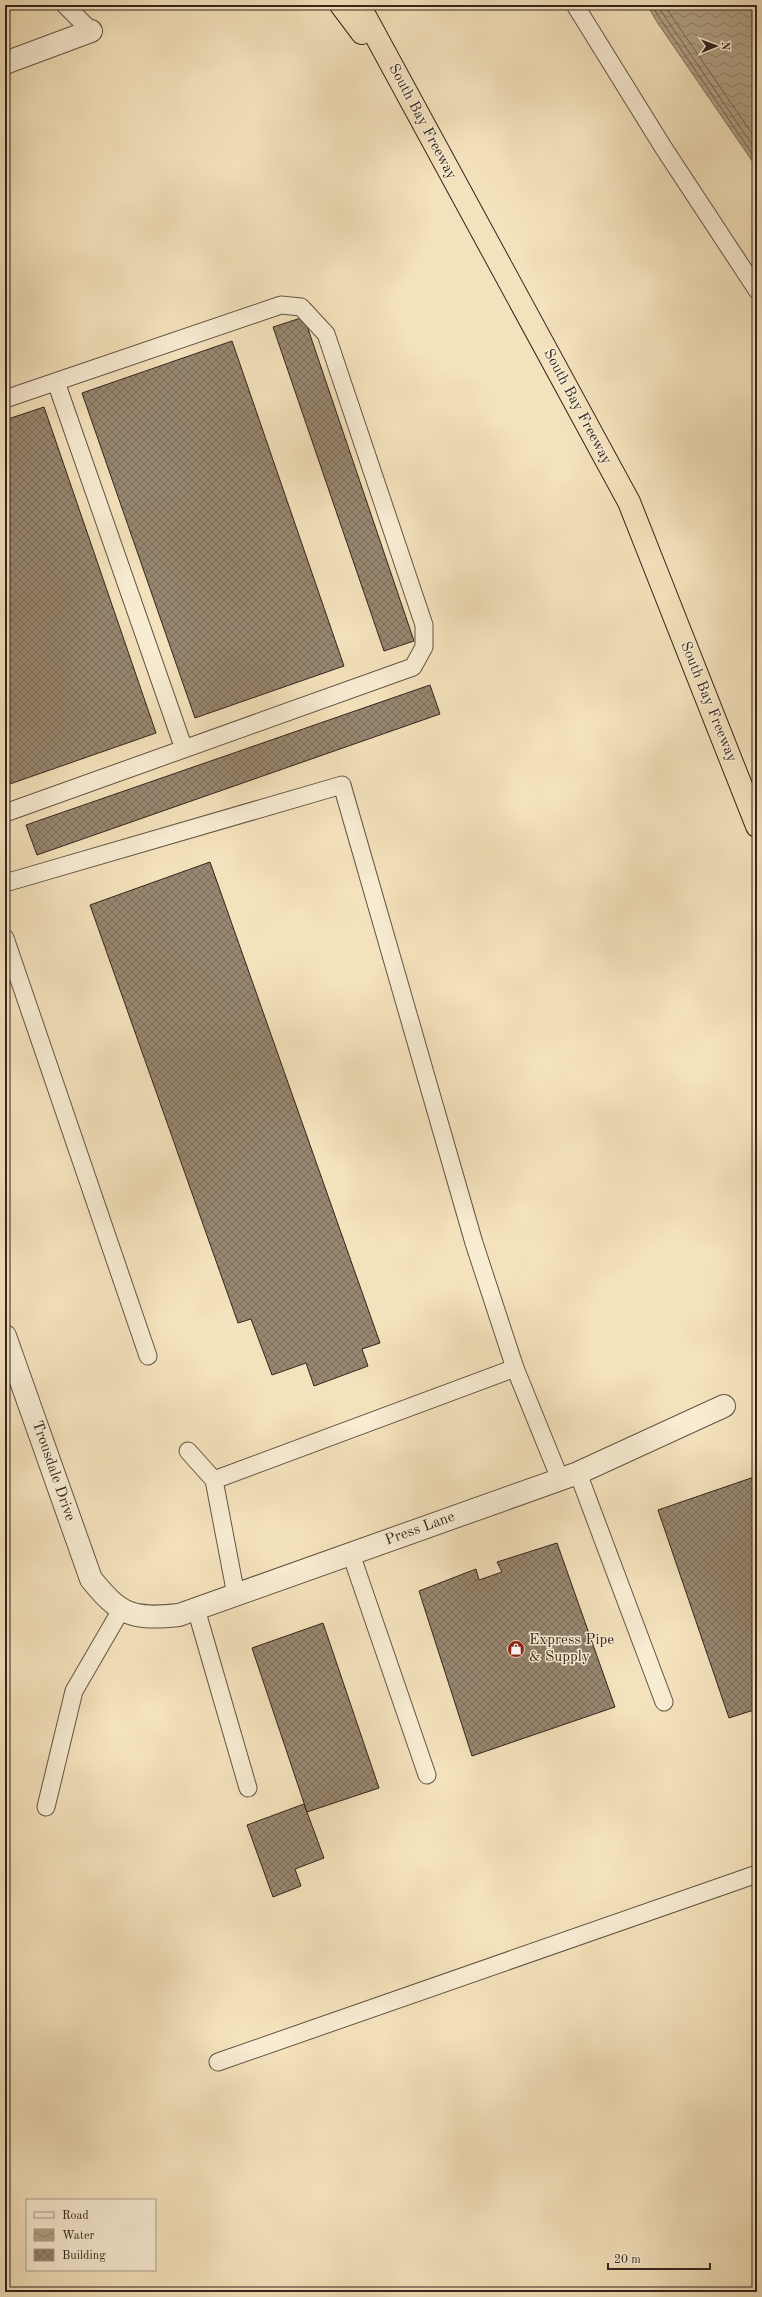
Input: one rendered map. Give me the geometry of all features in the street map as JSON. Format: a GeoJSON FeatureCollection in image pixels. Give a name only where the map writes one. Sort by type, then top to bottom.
{"type":"FeatureCollection","features":[{"type":"Feature","properties":{"kind":"highway"},"geometry":{"type":"LineString","coordinates":[[341,5],[404,88]]}},
{"type":"Feature","properties":{"kind":"highway","name":"South Bay Freeway"},"geometry":{"type":"LineString","coordinates":[[359,5],[629,502],[757,826]]}},
{"type":"Feature","properties":{"kind":"street"},"geometry":{"type":"LineString","coordinates":[[5,63],[91,31]]}},
{"type":"Feature","properties":{"kind":"street","name":"Trousdale Drive"},"geometry":{"type":"LineString","coordinates":[[5,1336],[91,1579],[115,1606]]}},
{"type":"Feature","properties":{"kind":"street","name":"Press Lane"},"geometry":{"type":"LineString","coordinates":[[115,1606],[150,1618],[179,1615],[569,1476],[724,1406]]}},
{"type":"Feature","properties":{"kind":"lane"},"geometry":{"type":"LineString","coordinates":[[65,5],[91,31]]}},
{"type":"Feature","properties":{"kind":"lane"},"geometry":{"type":"LineString","coordinates":[[575,5],[663,147],[757,290]]}},
{"type":"Feature","properties":{"kind":"lane"},"geometry":{"type":"LineString","coordinates":[[5,399],[281,305],[301,307],[326,334],[424,625],[424,647],[414,667],[5,813]]}},
{"type":"Feature","properties":{"kind":"lane"},"geometry":{"type":"LineString","coordinates":[[56,382],[184,749]]}},
{"type":"Feature","properties":{"kind":"lane"},"geometry":{"type":"LineString","coordinates":[[5,883],[342,785],[474,1243],[515,1368],[569,1476],[664,1702]]}},
{"type":"Feature","properties":{"kind":"lane"},"geometry":{"type":"LineString","coordinates":[[5,938],[148,1356]]}},
{"type":"Feature","properties":{"kind":"lane"},"geometry":{"type":"LineString","coordinates":[[214,1480],[515,1368]]}},
{"type":"Feature","properties":{"kind":"lane"},"geometry":{"type":"LineString","coordinates":[[188,1451],[214,1480],[236,1595]]}},
{"type":"Feature","properties":{"kind":"lane"},"geometry":{"type":"LineString","coordinates":[[351,1554],[427,1775]]}},
{"type":"Feature","properties":{"kind":"lane"},"geometry":{"type":"LineString","coordinates":[[46,1807],[74,1691],[115,1606]]}},
{"type":"Feature","properties":{"kind":"lane"},"geometry":{"type":"LineString","coordinates":[[196,1609],[248,1788]]}},
{"type":"Feature","properties":{"kind":"lane"},"geometry":{"type":"LineString","coordinates":[[218,2062],[757,1874]]}},
{"type":"Feature","properties":{"kind":"water"},"geometry":{"type":"Polygon","coordinates":[[[647,5],[757,5],[757,168],[657,22],[647,5]]]}},
{"type":"Feature","properties":{"kind":"building"},"geometry":{"type":"Polygon","coordinates":[[[304,317],[414,641],[384,651],[273,327],[304,317]]]}},
{"type":"Feature","properties":{"kind":"building"},"geometry":{"type":"Polygon","coordinates":[[[232,341],[344,666],[195,718],[82,393],[232,341]]]}},
{"type":"Feature","properties":{"kind":"building"},"geometry":{"type":"Polygon","coordinates":[[[44,407],[156,733],[7,785],[5,779],[5,420],[44,407]]]}},
{"type":"Feature","properties":{"kind":"building"},"geometry":{"type":"Polygon","coordinates":[[[430,685],[440,714],[37,855],[26,825],[430,685]]]}},
{"type":"Feature","properties":{"kind":"building"},"geometry":{"type":"Polygon","coordinates":[[[210,862],[380,1343],[362,1349],[368,1366],[314,1386],[306,1363],[272,1375],[251,1319],[238,1323],[90,905],[210,862]]]}},
{"type":"Feature","properties":{"kind":"building"},"geometry":{"type":"Polygon","coordinates":[[[757,1476],[757,1709],[729,1718],[658,1510],[757,1476]]]}},
{"type":"Feature","properties":{"kind":"building","name":"Express Pipe & Supply"},"geometry":{"type":"Polygon","coordinates":[[[557,1543],[615,1707],[472,1756],[419,1591],[476,1569],[479,1580],[502,1572],[497,1562],[557,1543]]]}},
{"type":"Feature","properties":{"kind":"building"},"geometry":{"type":"Polygon","coordinates":[[[323,1623],[379,1788],[307,1812],[252,1648],[323,1623]]]}},
{"type":"Feature","properties":{"kind":"building"},"geometry":{"type":"Polygon","coordinates":[[[304,1804],[324,1858],[295,1869],[301,1886],[273,1897],[247,1825],[304,1804]]]}},
{"type":"Feature","properties":{"kind":"place","name":"Express Pipe & Supply"},"geometry":{"type":"Point","coordinates":[516,1649]}}]}
